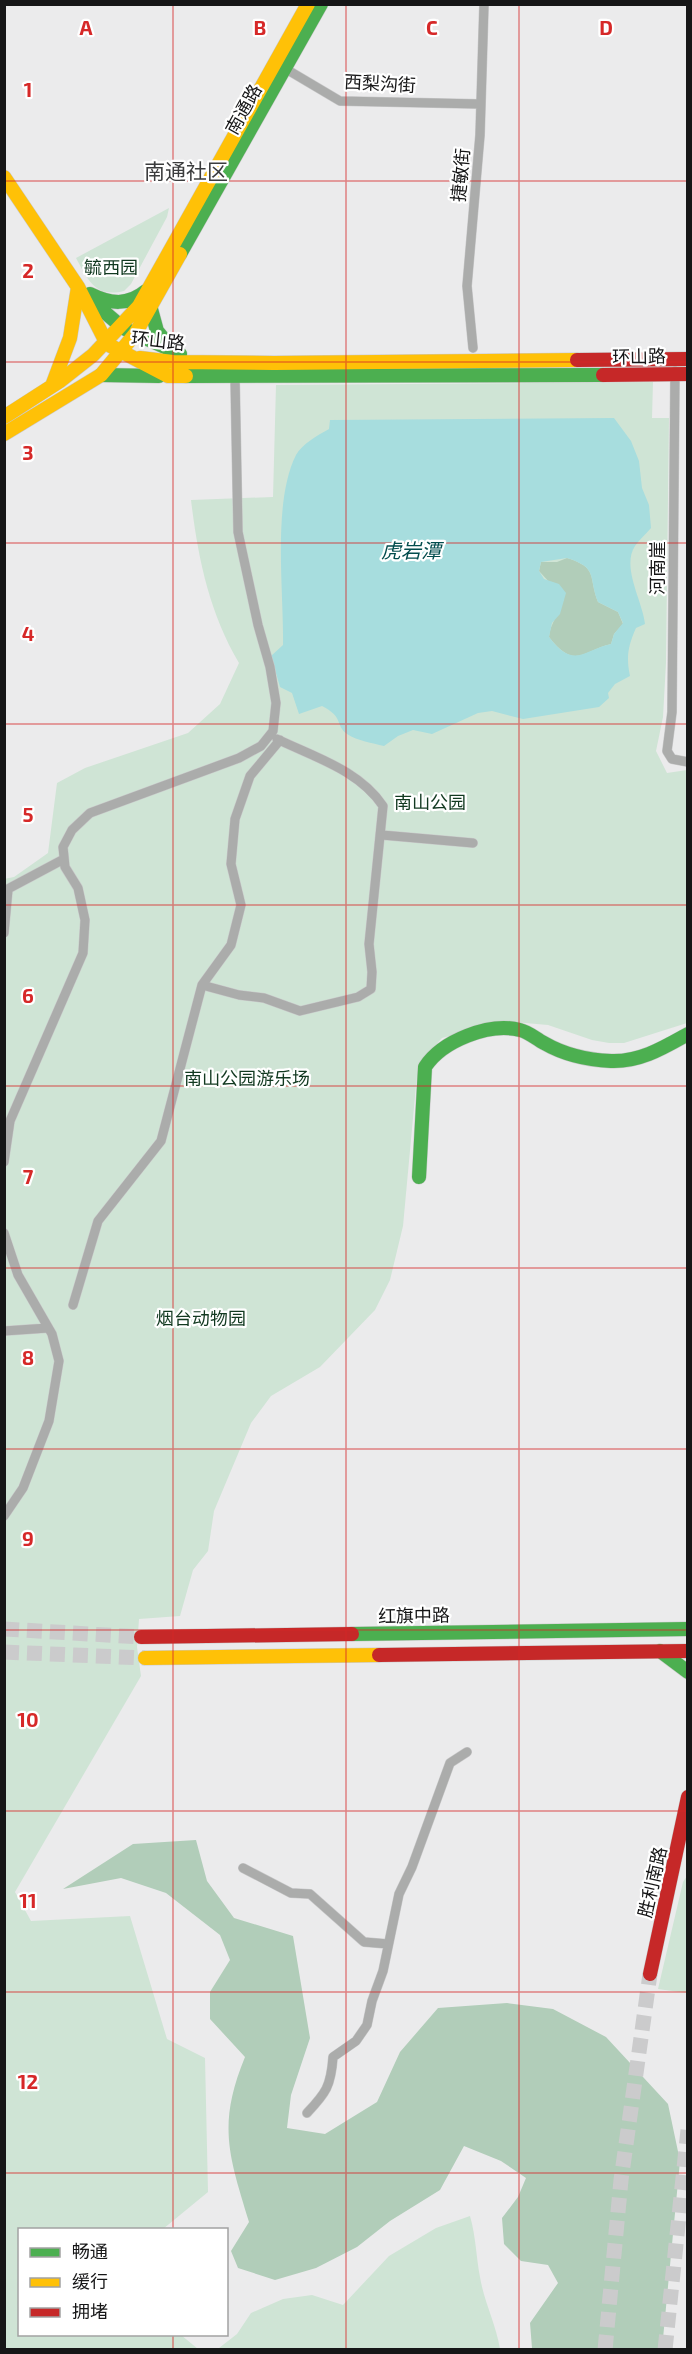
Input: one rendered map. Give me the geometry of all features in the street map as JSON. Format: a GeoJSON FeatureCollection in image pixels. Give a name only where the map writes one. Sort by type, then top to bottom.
{"type":"FeatureCollection","features":[{"type":"Feature","properties":{"kind":"main road"},"geometry":{"type":"LineString","coordinates":[[4,417],[79,370],[107,344],[129,331],[150,286],[308,4]]}},
{"type":"Feature","properties":{"kind":"main road","name":"南通路"},"geometry":{"type":"LineString","coordinates":[[4,434],[101,375],[121,353],[129,331],[151,309],[321,4]]}},
{"type":"Feature","properties":{"kind":"main road"},"geometry":{"type":"LineString","coordinates":[[4,177],[78,287],[107,344],[121,353]]}},
{"type":"Feature","properties":{"kind":"main road"},"geometry":{"type":"LineString","coordinates":[[78,287],[104,302],[115,303],[137,299],[150,286]]}},
{"type":"Feature","properties":{"kind":"main road"},"geometry":{"type":"LineString","coordinates":[[51,388],[60,373],[68,346],[75,317],[78,287]]}},
{"type":"Feature","properties":{"kind":"main road","name":"环山路"},"geometry":{"type":"LineString","coordinates":[[78,287],[102,312],[129,331],[195,361]]}},
{"type":"Feature","properties":{"kind":"main road"},"geometry":{"type":"LineString","coordinates":[[151,309],[157,331],[167,345],[180,354]]}},
{"type":"Feature","properties":{"kind":"main road","name":"环山路"},"geometry":{"type":"LineString","coordinates":[[121,353],[153,361],[274,363],[681,359]]}},
{"type":"Feature","properties":{"kind":"main road","name":"环山路"},"geometry":{"type":"LineString","coordinates":[[121,353],[168,376],[235,378],[681,374]]}},
{"type":"Feature","properties":{"kind":"main road"},"geometry":{"type":"LineString","coordinates":[[101,375],[168,376]]}},
{"type":"Feature","properties":{"kind":"main road"},"geometry":{"type":"LineString","coordinates":[[419,1177],[425,1067],[430,1056],[440,1048],[478,1035],[514,1028],[524,1030],[558,1050],[594,1060],[622,1061],[645,1057],[687,1034]]}},
{"type":"Feature","properties":{"kind":"main road","name":"红旗中路"},"geometry":{"type":"LineString","coordinates":[[141,1637],[687,1629]]}},
{"type":"Feature","properties":{"kind":"main road"},"geometry":{"type":"LineString","coordinates":[[660,1651],[687,1672]]}},
{"type":"Feature","properties":{"kind":"main road"},"geometry":{"type":"LineString","coordinates":[[145,1658],[687,1652]]}},
{"type":"Feature","properties":{"kind":"main road","name":"胜利南路"},"geometry":{"type":"LineString","coordinates":[[650,1974],[681,1861],[687,1797]]}},
{"type":"Feature","properties":{"kind":"street","name":"捷敏街"},"geometry":{"type":"LineString","coordinates":[[473,348],[467,286],[480,104],[484,4]]}},
{"type":"Feature","properties":{"kind":"street","name":"西梨沟街"},"geometry":{"type":"LineString","coordinates":[[286,69],[340,101],[480,104]]}},
{"type":"Feature","properties":{"kind":"street","name":"河南崖"},"geometry":{"type":"LineString","coordinates":[[681,359],[672,712],[667,751],[672,759],[687,762]]}},
{"type":"Feature","properties":{"kind":"street"},"geometry":{"type":"LineString","coordinates":[[4,1162],[10,1120],[83,953],[85,920],[78,888],[65,867],[64,859],[63,847],[72,830],[90,813],[239,758],[261,746],[273,731],[276,703],[272,678],[238,532],[235,378]]}},
{"type":"Feature","properties":{"kind":"street"},"geometry":{"type":"LineString","coordinates":[[202,985],[239,995],[264,998],[300,1011],[358,997],[371,989],[369,944],[382,835],[383,806],[374,792],[356,777],[270,735]]}},
{"type":"Feature","properties":{"kind":"street"},"geometry":{"type":"LineString","coordinates":[[73,1305],[98,1221],[161,1141],[202,985],[231,945],[241,905],[231,864],[235,819],[250,776],[280,740]]}},
{"type":"Feature","properties":{"kind":"street"},"geometry":{"type":"LineString","coordinates":[[382,835],[473,843]]}},
{"type":"Feature","properties":{"kind":"street"},"geometry":{"type":"LineString","coordinates":[[4,933],[6,890],[64,859]]}},
{"type":"Feature","properties":{"kind":"street"},"geometry":{"type":"LineString","coordinates":[[4,1233],[18,1275],[48,1328],[59,1361],[50,1421],[23,1488],[4,1516]]}},
{"type":"Feature","properties":{"kind":"street"},"geometry":{"type":"LineString","coordinates":[[4,1331],[48,1328]]}},
{"type":"Feature","properties":{"kind":"street"},"geometry":{"type":"LineString","coordinates":[[307,2113],[324,2094],[332,2080],[333,2057],[356,2041],[367,2025],[399,1894],[412,1867],[450,1763],[467,1752]]}},
{"type":"Feature","properties":{"kind":"street"},"geometry":{"type":"LineString","coordinates":[[243,1868],[291,1893],[310,1894],[364,1941],[388,1944]]}},
{"type":"Feature","properties":{"kind":"green space","name":"毓西园"},"geometry":{"type":"Polygon","coordinates":[[[169,208],[167,217],[131,284],[124,291],[106,292],[89,280],[76,258],[169,208]]]}},
{"type":"Feature","properties":{"kind":"green space","name":"南山公园"},"geometry":{"type":"Polygon","coordinates":[[[653,382],[652,418],[669,418],[666,663],[663,717],[656,751],[667,773],[687,770],[687,1023],[624,1043],[609,1043],[592,1040],[548,1025],[503,1021],[442,1038],[418,1064],[403,1226],[390,1280],[375,1310],[320,1367],[271,1396],[251,1423],[214,1511],[208,1551],[193,1570],[180,1616],[139,1619],[137,1647],[141,1676],[15,1892],[31,1921],[130,1916],[167,2039],[205,2058],[208,2192],[164,2228],[18,2228],[18,2336],[182,2336],[198,2349],[5,2349],[4,879],[14,877],[48,853],[57,783],[85,768],[188,733],[220,704],[239,663],[220,624],[206,584],[191,500],[273,497],[276,385],[653,382]]]}},
{"type":"Feature","properties":{"kind":"green space"},"geometry":{"type":"Polygon","coordinates":[[[567,558],[588,570],[598,602],[618,612],[623,624],[614,634],[611,644],[573,656],[558,647],[549,637],[564,598],[539,571],[541,562],[557,562],[567,558]]]}},
{"type":"Feature","properties":{"kind":"green space"},"geometry":{"type":"Polygon","coordinates":[[[196,1840],[207,1881],[234,1918],[293,1936],[310,2038],[291,2095],[287,2128],[325,2134],[377,2102],[400,2052],[438,2008],[507,2003],[553,2009],[606,2037],[668,2104],[680,2161],[662,2349],[532,2348],[530,2323],[558,2283],[548,2265],[521,2261],[504,2244],[502,2218],[518,2197],[526,2178],[501,2161],[464,2146],[440,2190],[390,2221],[357,2247],[316,2268],[275,2280],[238,2268],[231,2251],[249,2222],[232,2159],[229,2122],[236,2081],[245,2057],[210,2019],[210,1992],[230,1960],[220,1935],[166,1893],[121,1878],[63,1889],[133,1844],[196,1840]]]}},
{"type":"Feature","properties":{"kind":"green space"},"geometry":{"type":"Polygon","coordinates":[[[687,1876],[687,1993],[658,1989],[683,1882],[687,1876]]]}},
{"type":"Feature","properties":{"kind":"green space"},"geometry":{"type":"Polygon","coordinates":[[[470,2216],[482,2286],[500,2349],[198,2349],[219,2348],[237,2334],[251,2313],[283,2299],[312,2295],[343,2305],[389,2256],[436,2228],[470,2216]]]}},
{"type":"Feature","properties":{"kind":"water","name":"虎岩潭"},"geometry":{"type":"Polygon","coordinates":[[[614,418],[631,441],[639,461],[642,488],[649,505],[651,528],[631,554],[631,574],[645,624],[636,628],[631,640],[628,652],[630,676],[615,684],[608,693],[609,698],[599,707],[523,719],[492,711],[478,713],[432,734],[413,730],[398,736],[384,746],[347,734],[334,714],[322,706],[299,714],[292,693],[280,687],[271,656],[283,645],[281,548],[284,497],[296,455],[306,444],[329,429],[330,420],[614,418]],[[567,558],[541,562],[539,571],[544,579],[559,584],[566,593],[560,614],[552,623],[549,637],[565,653],[572,655],[579,655],[611,644],[614,634],[623,623],[618,612],[598,602],[591,574],[577,562],[567,558]]]}},
{"type":"Feature","properties":{"kind":"tunnel"},"geometry":{"type":"LineString","coordinates":[[4,1629],[141,1637]]}},
{"type":"Feature","properties":{"kind":"tunnel"},"geometry":{"type":"LineString","coordinates":[[4,1652],[145,1658]]}},
{"type":"Feature","properties":{"kind":"tunnel"},"geometry":{"type":"LineString","coordinates":[[605,2350],[621,2180],[650,1974]]}},
{"type":"Feature","properties":{"kind":"tunnel"},"geometry":{"type":"LineString","coordinates":[[665,2350],[688,2130]]}},
{"type":"Feature","properties":{"kind":"traffic: fast"},"geometry":{"type":"LineString","coordinates":[[180,254],[321,4]]}},
{"type":"Feature","properties":{"kind":"traffic: fast"},"geometry":{"type":"LineString","coordinates":[[90,294],[119,302],[132,299],[146,291]]}},
{"type":"Feature","properties":{"kind":"traffic: fast"},"geometry":{"type":"LineString","coordinates":[[87,297],[123,328],[180,354]]}},
{"type":"Feature","properties":{"kind":"traffic: fast"},"geometry":{"type":"LineString","coordinates":[[151,309],[157,331],[172,349]]}},
{"type":"Feature","properties":{"kind":"traffic: fast"},"geometry":{"type":"LineString","coordinates":[[101,375],[159,376]]}},
{"type":"Feature","properties":{"kind":"traffic: fast"},"geometry":{"type":"LineString","coordinates":[[186,376],[603,375]]}},
{"type":"Feature","properties":{"kind":"traffic: fast"},"geometry":{"type":"LineString","coordinates":[[419,1177],[425,1067],[443,1049],[454,1042],[481,1031],[508,1028],[523,1031],[551,1047],[576,1056],[622,1061],[642,1057],[688,1034]]}},
{"type":"Feature","properties":{"kind":"traffic: fast"},"geometry":{"type":"LineString","coordinates":[[352,1634],[688,1629]]}},
{"type":"Feature","properties":{"kind":"traffic: fast"},"geometry":{"type":"LineString","coordinates":[[660,1651],[688,1672]]}},
{"type":"Feature","properties":{"kind":"traffic: slow"},"geometry":{"type":"LineString","coordinates":[[4,417],[60,381],[93,355],[139,306],[308,4]]}},
{"type":"Feature","properties":{"kind":"traffic: slow"},"geometry":{"type":"LineString","coordinates":[[4,177],[78,287],[107,344],[168,376],[186,376]]}},
{"type":"Feature","properties":{"kind":"traffic: slow"},"geometry":{"type":"LineString","coordinates":[[4,434],[101,375],[135,334],[180,254]]}},
{"type":"Feature","properties":{"kind":"traffic: slow"},"geometry":{"type":"LineString","coordinates":[[52,386],[70,338],[78,287]]}},
{"type":"Feature","properties":{"kind":"traffic: slow"},"geometry":{"type":"LineString","coordinates":[[140,358],[173,362],[274,363],[577,360]]}},
{"type":"Feature","properties":{"kind":"traffic: slow"},"geometry":{"type":"LineString","coordinates":[[145,1658],[379,1655]]}},
{"type":"Feature","properties":{"kind":"traffic: jam"},"geometry":{"type":"LineString","coordinates":[[577,360],[688,359]]}},
{"type":"Feature","properties":{"kind":"traffic: jam"},"geometry":{"type":"LineString","coordinates":[[603,375],[688,374]]}},
{"type":"Feature","properties":{"kind":"traffic: jam"},"geometry":{"type":"LineString","coordinates":[[141,1637],[352,1634]]}},
{"type":"Feature","properties":{"kind":"traffic: jam"},"geometry":{"type":"LineString","coordinates":[[379,1655],[688,1651]]}},
{"type":"Feature","properties":{"kind":"traffic: jam"},"geometry":{"type":"LineString","coordinates":[[650,1974],[688,1797]]}},
{"type":"Feature","properties":{"kind":"district","name":"南通社区"},"geometry":{"type":"Point","coordinates":[186,170]}},
{"type":"Feature","properties":{"kind":"park label","name":"南山公园游乐场"},"geometry":{"type":"Point","coordinates":[247,1078]}},
{"type":"Feature","properties":{"kind":"park label","name":"烟台动物园"},"geometry":{"type":"Point","coordinates":[201,1318]}}]}
